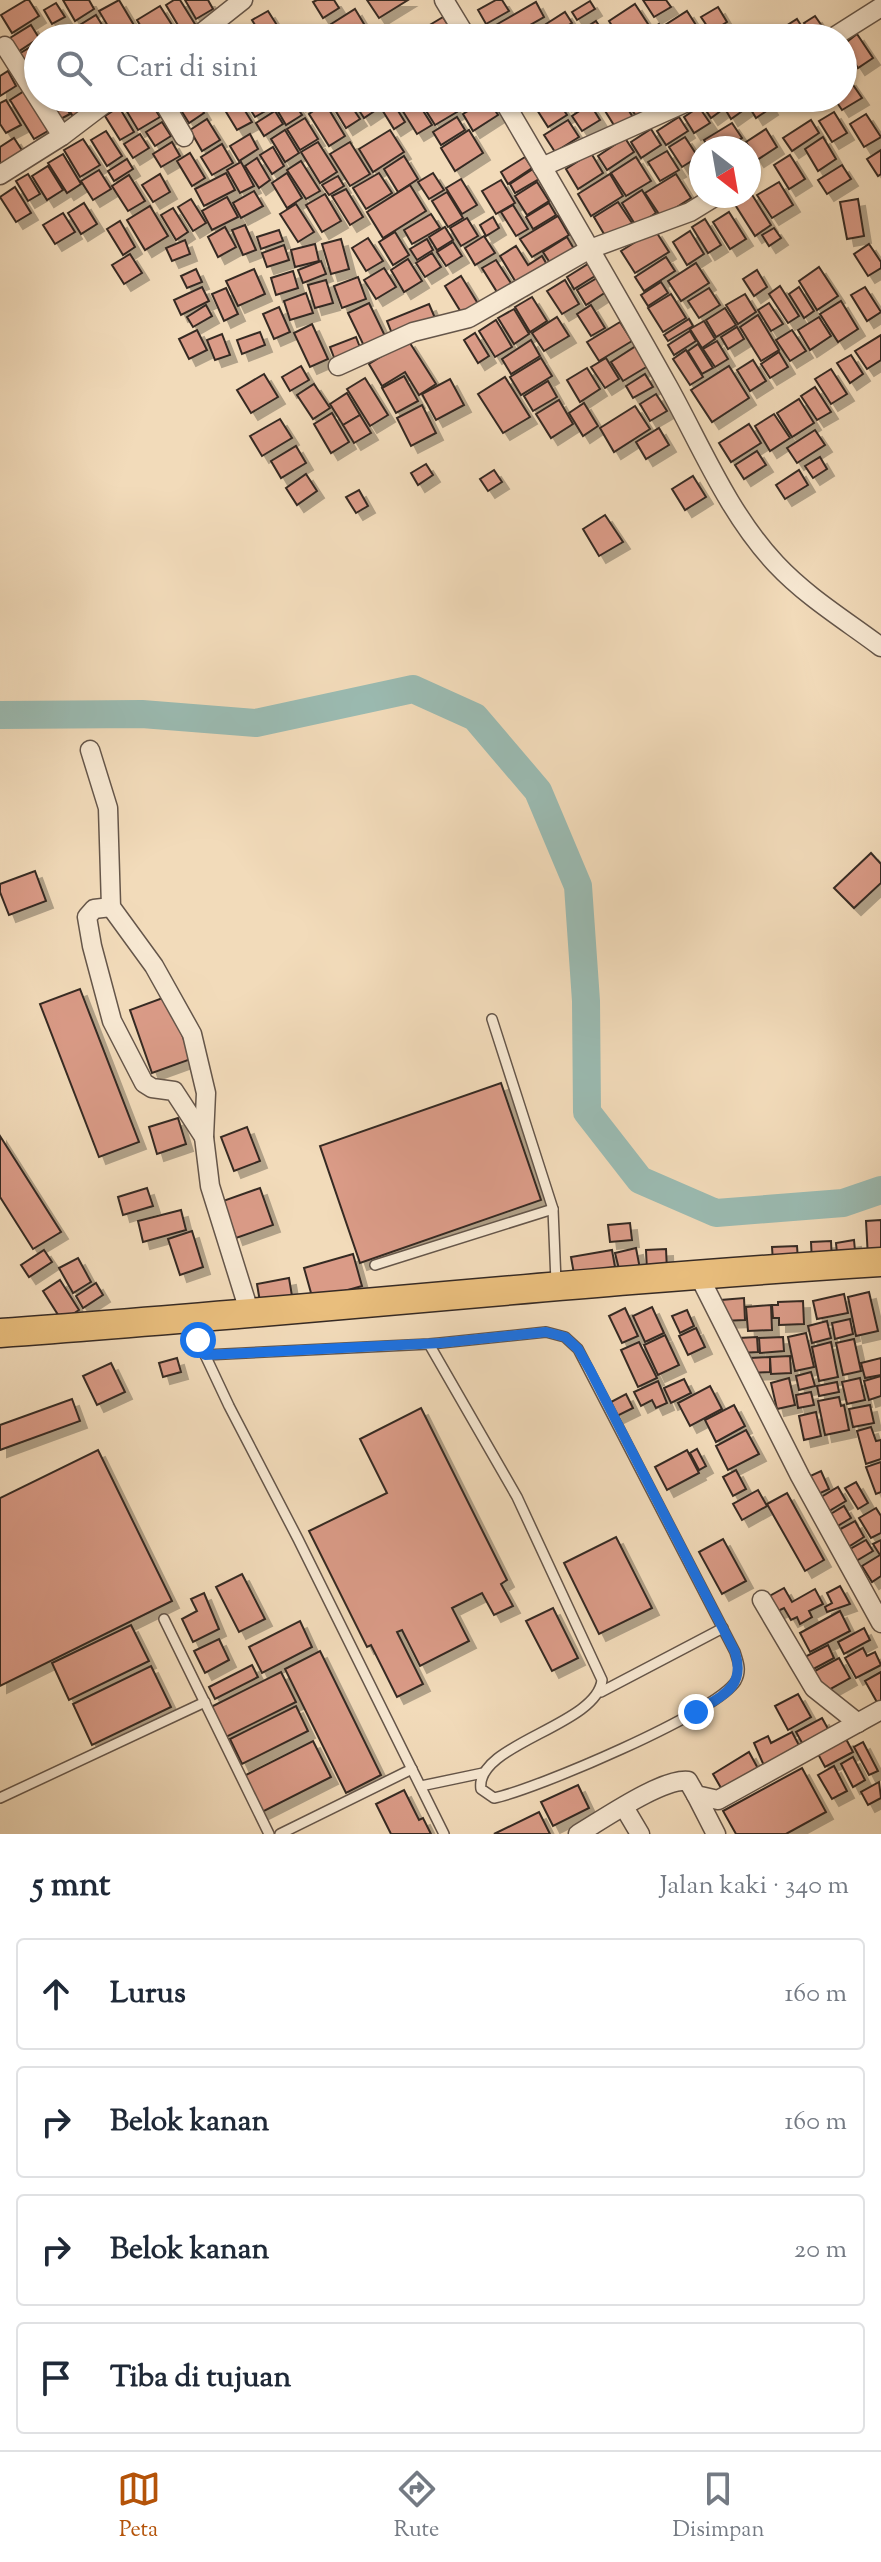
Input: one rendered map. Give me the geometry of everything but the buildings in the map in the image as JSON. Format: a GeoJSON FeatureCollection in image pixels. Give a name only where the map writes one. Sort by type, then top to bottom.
{"type":"FeatureCollection","features":[{"type":"Feature","properties":{"kind":"highway"},"geometry":{"type":"LineString","coordinates":[[0,1333],[250,1314],[460,1293],[881,1262]]}},
{"type":"Feature","properties":{"kind":"street"},"geometry":{"type":"LineString","coordinates":[[213,24],[243,0]]}},
{"type":"Feature","properties":{"kind":"street"},"geometry":{"type":"LineString","coordinates":[[444,0],[459,24]]}},
{"type":"Feature","properties":{"kind":"street"},"geometry":{"type":"LineString","coordinates":[[854,24],[881,7]]}},
{"type":"Feature","properties":{"kind":"street"},"geometry":{"type":"LineString","coordinates":[[5,46],[24,76]]}},
{"type":"Feature","properties":{"kind":"street"},"geometry":{"type":"LineString","coordinates":[[47,112],[62,136]]}},
{"type":"Feature","properties":{"kind":"street"},"geometry":{"type":"LineString","coordinates":[[0,175],[94,112]]}},
{"type":"Feature","properties":{"kind":"street"},"geometry":{"type":"LineString","coordinates":[[169,112],[184,137]]}},
{"type":"Feature","properties":{"kind":"street"},"geometry":{"type":"LineString","coordinates":[[510,112],[743,523],[776,564],[818,603],[881,647]]}},
{"type":"Feature","properties":{"kind":"street"},"geometry":{"type":"LineString","coordinates":[[542,167],[665,112]]}},
{"type":"Feature","properties":{"kind":"street"},"geometry":{"type":"LineString","coordinates":[[338,366],[413,332],[469,318],[590,249],[696,208]]}},
{"type":"Feature","properties":{"kind":"street"},"geometry":{"type":"LineString","coordinates":[[90,750],[108,808],[111,907],[154,966],[192,1034],[206,1093],[204,1137],[210,1186],[250,1314]]}},
{"type":"Feature","properties":{"kind":"street"},"geometry":{"type":"LineString","coordinates":[[111,907],[94,909],[87,917],[112,1021],[144,1083],[152,1088],[172,1089],[204,1137]]}},
{"type":"Feature","properties":{"kind":"street"},"geometry":{"type":"LineString","coordinates":[[699,1276],[800,1476],[881,1623]]}},
{"type":"Feature","properties":{"kind":"street"},"geometry":{"type":"LineString","coordinates":[[762,1600],[814,1688],[858,1723]]}},
{"type":"Feature","properties":{"kind":"street"},"geometry":{"type":"LineString","coordinates":[[696,1795],[711,1801],[718,1800],[881,1710]]}},
{"type":"Feature","properties":{"kind":"street"},"geometry":{"type":"LineString","coordinates":[[578,1834],[655,1790],[682,1780],[688,1781],[716,1834]]}},
{"type":"Feature","properties":{"kind":"street"},"geometry":{"type":"LineString","coordinates":[[624,1807],[640,1834]]}},
{"type":"Feature","properties":{"kind":"lane"},"geometry":{"type":"LineString","coordinates":[[492,1019],[553,1209],[555,1287]]}},
{"type":"Feature","properties":{"kind":"lane"},"geometry":{"type":"LineString","coordinates":[[375,1265],[553,1209]]}},
{"type":"Feature","properties":{"kind":"lane"},"geometry":{"type":"LineString","coordinates":[[192,1319],[205,1355],[444,1834]]}},
{"type":"Feature","properties":{"kind":"lane"},"geometry":{"type":"LineString","coordinates":[[205,1355],[429,1344],[546,1332],[565,1337],[578,1349],[723,1628],[740,1669],[735,1682],[721,1696],[696,1712],[570,1771],[506,1796],[494,1798],[487,1795],[479,1781],[483,1773],[503,1755],[587,1706],[601,1692],[723,1628]]}},
{"type":"Feature","properties":{"kind":"lane"},"geometry":{"type":"LineString","coordinates":[[429,1344],[517,1497],[602,1680],[601,1692]]}},
{"type":"Feature","properties":{"kind":"lane"},"geometry":{"type":"LineString","coordinates":[[164,1619],[269,1834]]}},
{"type":"Feature","properties":{"kind":"lane"},"geometry":{"type":"LineString","coordinates":[[0,1798],[205,1702]]}},
{"type":"Feature","properties":{"kind":"lane"},"geometry":{"type":"LineString","coordinates":[[280,1834],[412,1769]]}},
{"type":"Feature","properties":{"kind":"lane"},"geometry":{"type":"LineString","coordinates":[[421,1786],[483,1773]]}},
{"type":"Feature","properties":{"kind":"waterway"},"geometry":{"type":"LineString","coordinates":[[0,715],[142,714],[256,723],[413,689],[475,717],[538,791],[578,886],[586,1001],[587,1112],[640,1180],[716,1213],[843,1203],[881,1190]]}},
{"type":"Feature","properties":{"kind":"route"},"geometry":{"type":"LineString","coordinates":[[198,1340],[205,1355],[440,1343],[546,1332],[565,1337],[578,1349],[590,1370],[735,1652],[740,1669],[735,1682],[721,1696],[696,1712]]}}]}
